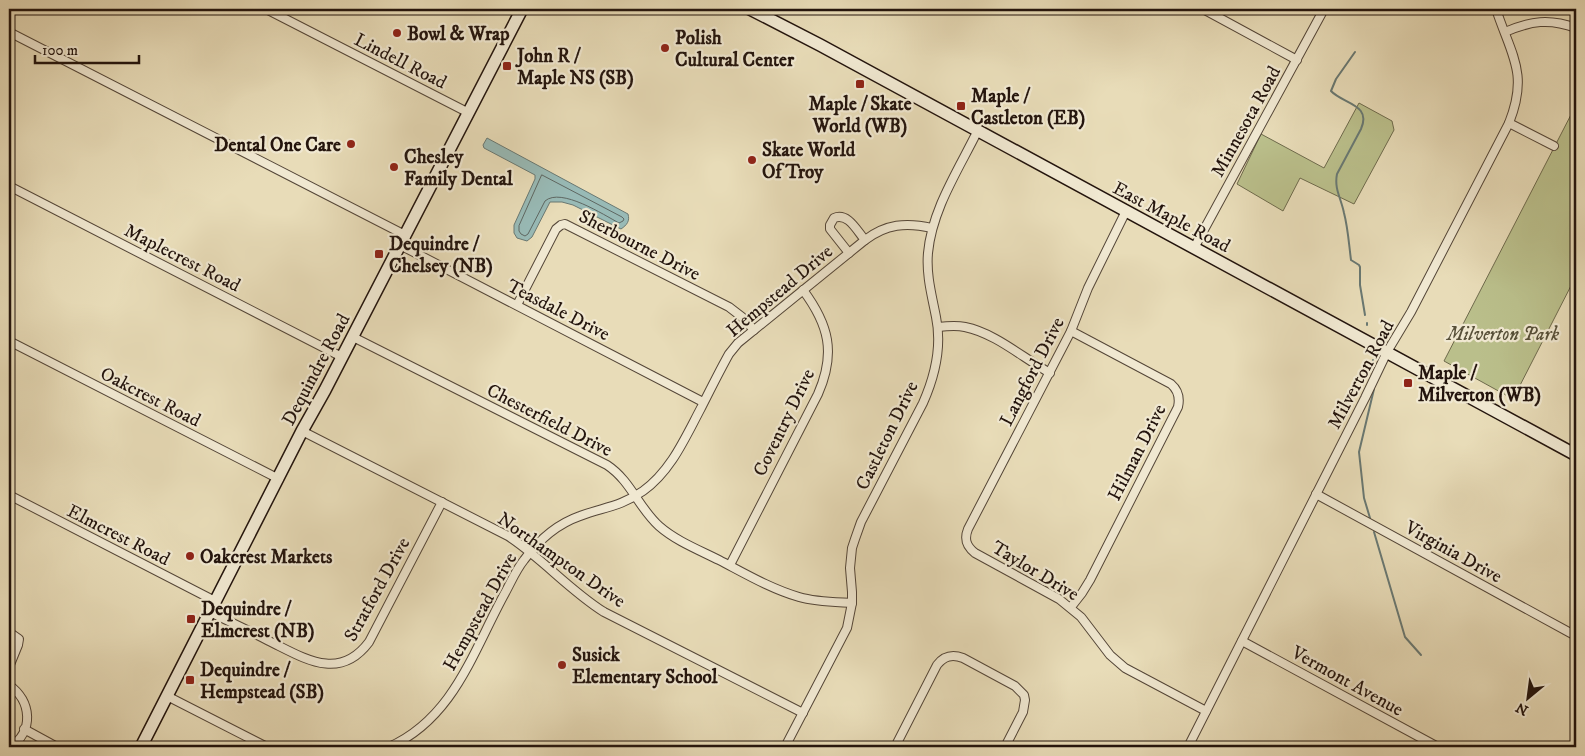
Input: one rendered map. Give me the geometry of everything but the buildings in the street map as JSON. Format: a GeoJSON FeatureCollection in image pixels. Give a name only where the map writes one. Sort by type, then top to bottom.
{"type":"FeatureCollection","features":[{"type":"Feature","properties":{"kind":"main road","name":"Dequindre Road"},"geometry":{"type":"LineString","coordinates":[[141,747],[302,431],[353,337],[522,9]]}},
{"type":"Feature","properties":{"kind":"main road","name":"East Maple Road"},"geometry":{"type":"LineString","coordinates":[[750,9],[978,130],[1576,455]]}},
{"type":"Feature","properties":{"kind":"street","name":"Lindell Road"},"geometry":{"type":"LineString","coordinates":[[266,9],[469,113]]}},
{"type":"Feature","properties":{"kind":"street"},"geometry":{"type":"LineString","coordinates":[[1203,9],[1297,60]]}},
{"type":"Feature","properties":{"kind":"street","name":"Minnesota Road"},"geometry":{"type":"LineString","coordinates":[[1194,248],[1324,9]]}},
{"type":"Feature","properties":{"kind":"street","name":"Milverton Road"},"geometry":{"type":"LineString","coordinates":[[1188,747],[1387,352],[1411,312],[1509,123],[1516,102],[1517,67],[1496,9]]}},
{"type":"Feature","properties":{"kind":"street"},"geometry":{"type":"LineString","coordinates":[[1504,32],[1527,24],[1546,21],[1576,28]]}},
{"type":"Feature","properties":{"kind":"street","name":"Teasdale Drive"},"geometry":{"type":"LineString","coordinates":[[9,32],[402,240],[517,305],[703,402]]}},
{"type":"Feature","properties":{"kind":"street"},"geometry":{"type":"LineString","coordinates":[[1509,123],[1554,146]]}},
{"type":"Feature","properties":{"kind":"street","name":"Castleton Drive"},"geometry":{"type":"LineString","coordinates":[[785,747],[847,628],[852,604],[850,568],[852,548],[861,522],[927,394],[936,364],[938,348],[938,326],[927,266],[932,228],[978,130]]}},
{"type":"Feature","properties":{"kind":"street","name":"Maplecrest Road"},"geometry":{"type":"LineString","coordinates":[[9,186],[342,357]]}},
{"type":"Feature","properties":{"kind":"street","name":"Langford Drive"},"geometry":{"type":"LineString","coordinates":[[967,545],[966,535],[968,529],[1071,331],[1088,288],[1126,211]]}},
{"type":"Feature","properties":{"kind":"street"},"geometry":{"type":"LineString","coordinates":[[848,253],[830,229],[834,218],[843,216],[865,240]]}},
{"type":"Feature","properties":{"kind":"street","name":"Sherbourne Drive"},"geometry":{"type":"LineString","coordinates":[[517,305],[556,229],[565,224],[729,307],[754,330]]}},
{"type":"Feature","properties":{"kind":"street","name":"Hempstead Drive"},"geometry":{"type":"LineString","coordinates":[[389,747],[429,722],[446,703],[460,681],[518,569],[530,552],[564,523],[586,514],[618,506],[636,496],[654,482],[668,467],[679,450],[729,354],[738,343],[848,253],[885,228],[900,224],[932,228]]}},
{"type":"Feature","properties":{"kind":"street","name":"Coventry Drive"},"geometry":{"type":"LineString","coordinates":[[730,565],[818,394],[826,372],[828,349],[826,330],[817,310],[803,290]]}},
{"type":"Feature","properties":{"kind":"street"},"geometry":{"type":"LineString","coordinates":[[938,326],[974,329],[1050,372]]}},
{"type":"Feature","properties":{"kind":"street","name":"Hilman Drive"},"geometry":{"type":"LineString","coordinates":[[1071,331],[1171,384],[1179,397],[1178,407],[1090,580],[1071,607]]}},
{"type":"Feature","properties":{"kind":"street","name":"Chesterfield Drive"},"geometry":{"type":"LineString","coordinates":[[353,337],[607,465],[629,485],[648,515],[666,532],[777,589],[795,596],[814,601],[852,604]]}},
{"type":"Feature","properties":{"kind":"street","name":"Oakcrest Road"},"geometry":{"type":"LineString","coordinates":[[9,341],[278,479]]}},
{"type":"Feature","properties":{"kind":"street","name":"Northampton Drive"},"geometry":{"type":"LineString","coordinates":[[302,431],[508,536],[530,552],[578,594],[604,612],[803,713]]}},
{"type":"Feature","properties":{"kind":"street","name":"Virginia Drive"},"geometry":{"type":"LineString","coordinates":[[1316,494],[1576,636]]}},
{"type":"Feature","properties":{"kind":"street","name":"Elmcrest Road"},"geometry":{"type":"LineString","coordinates":[[9,495],[213,606]]}},
{"type":"Feature","properties":{"kind":"street","name":"Stratford Drive"},"geometry":{"type":"LineString","coordinates":[[213,606],[306,659],[327,664],[338,664],[349,660],[361,652],[369,642],[442,502]]}},
{"type":"Feature","properties":{"kind":"street","name":"Taylor Drive"},"geometry":{"type":"LineString","coordinates":[[967,545],[975,553],[1059,598],[1071,607],[1110,655],[1125,668],[1206,711]]}},
{"type":"Feature","properties":{"kind":"street"},"geometry":{"type":"LineString","coordinates":[[9,632],[18,639],[18,645],[9,667]]}},
{"type":"Feature","properties":{"kind":"street","name":"Vermont Avenue"},"geometry":{"type":"LineString","coordinates":[[1242,641],[1438,747]]}},
{"type":"Feature","properties":{"kind":"street"},"geometry":{"type":"LineString","coordinates":[[895,747],[937,665],[949,656],[955,656],[963,658],[1021,691],[1026,700],[1023,712],[1006,747]]}},
{"type":"Feature","properties":{"kind":"street"},"geometry":{"type":"LineString","coordinates":[[9,685],[26,705],[27,720],[18,739]]}},
{"type":"Feature","properties":{"kind":"street"},"geometry":{"type":"LineString","coordinates":[[167,696],[267,747]]}},
{"type":"Feature","properties":{"kind":"street"},"geometry":{"type":"LineString","coordinates":[[18,739],[27,747]]}},
{"type":"Feature","properties":{"kind":"street"},"geometry":{"type":"LineString","coordinates":[[18,739],[58,747]]}},
{"type":"Feature","properties":{"kind":"green space"},"geometry":{"type":"Polygon","coordinates":[[[1359,103],[1392,121],[1394,130],[1354,204],[1300,178],[1283,211],[1237,184],[1261,134],[1324,168],[1359,103]]]}},
{"type":"Feature","properties":{"kind":"green space","name":"Milverton Park"},"geometry":{"type":"Polygon","coordinates":[[[1576,105],[1576,276],[1513,399],[1444,361],[1576,105]]]}},
{"type":"Feature","properties":{"kind":"water"},"geometry":{"type":"Polygon","coordinates":[[[487,138],[628,214],[628,223],[621,229],[573,205],[562,202],[550,202],[532,237],[527,241],[517,238],[514,233],[514,225],[535,179],[535,175],[484,148],[483,145],[487,138]]]}},
{"type":"Feature","properties":{"kind":"waterway"},"geometry":{"type":"LineString","coordinates":[[1355,52],[1336,79],[1331,91],[1360,109],[1363,114],[1361,129],[1336,179],[1343,208],[1351,260],[1360,267],[1360,285],[1365,315]]}},
{"type":"Feature","properties":{"kind":"waterway"},"geometry":{"type":"LineString","coordinates":[[1370,518],[1364,498],[1359,452],[1374,389]]}},
{"type":"Feature","properties":{"kind":"waterway"},"geometry":{"type":"LineString","coordinates":[[1374,532],[1405,637],[1421,655]]}},
{"type":"Feature","properties":{"kind":"place","name":"Bowl & Wrap"},"geometry":{"type":"Point","coordinates":[397,33]}},
{"type":"Feature","properties":{"kind":"place","name":"Polish Cultural Center"},"geometry":{"type":"Point","coordinates":[665,48]}},
{"type":"Feature","properties":{"kind":"place","name":"John R / Maple NS (SB)"},"geometry":{"type":"Point","coordinates":[507,66]}},
{"type":"Feature","properties":{"kind":"place","name":"Maple / Skate World (WB)"},"geometry":{"type":"Point","coordinates":[860,84]}},
{"type":"Feature","properties":{"kind":"place","name":"Maple / Castleton (EB)"},"geometry":{"type":"Point","coordinates":[961,106]}},
{"type":"Feature","properties":{"kind":"place","name":"Dental One Care"},"geometry":{"type":"Point","coordinates":[351,144]}},
{"type":"Feature","properties":{"kind":"place","name":"Skate World Of Troy"},"geometry":{"type":"Point","coordinates":[752,160]}},
{"type":"Feature","properties":{"kind":"place","name":"Chesley Family Dental"},"geometry":{"type":"Point","coordinates":[394,167]}},
{"type":"Feature","properties":{"kind":"place","name":"Dequindre / Chelsey (NB)"},"geometry":{"type":"Point","coordinates":[379,254]}},
{"type":"Feature","properties":{"kind":"place","name":"Maple / Milverton (WB)"},"geometry":{"type":"Point","coordinates":[1408,383]}},
{"type":"Feature","properties":{"kind":"place","name":"Oakcrest Markets"},"geometry":{"type":"Point","coordinates":[190,556]}},
{"type":"Feature","properties":{"kind":"place","name":"Dequindre / Elmcrest (NB)"},"geometry":{"type":"Point","coordinates":[191,619]}},
{"type":"Feature","properties":{"kind":"place","name":"Susick Elementary School"},"geometry":{"type":"Point","coordinates":[562,665]}},
{"type":"Feature","properties":{"kind":"place","name":"Dequindre / Hempstead (SB)"},"geometry":{"type":"Point","coordinates":[190,680]}}]}
